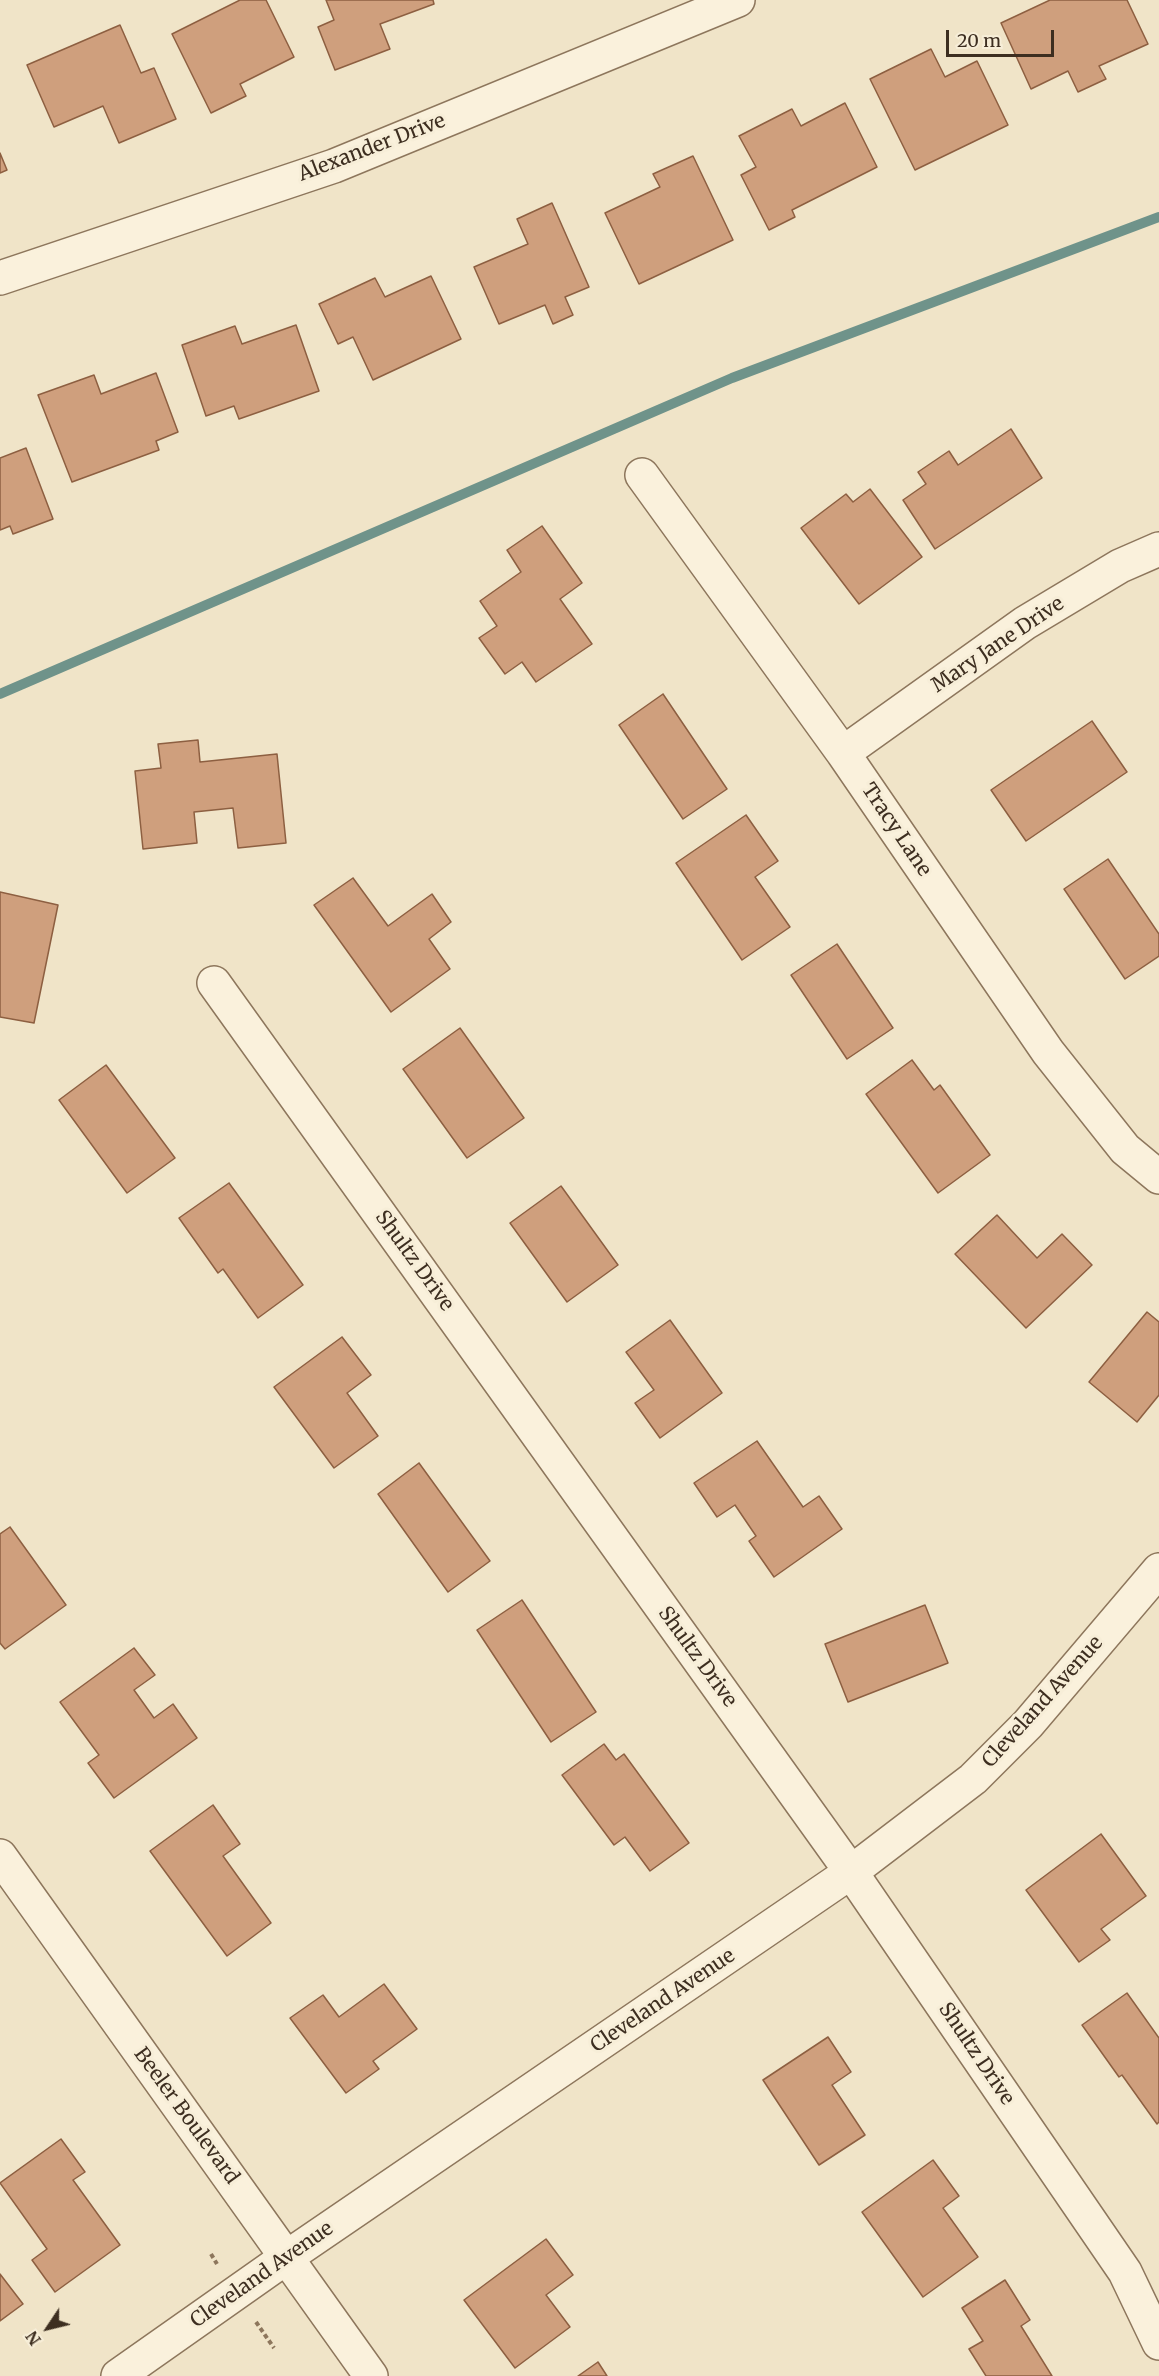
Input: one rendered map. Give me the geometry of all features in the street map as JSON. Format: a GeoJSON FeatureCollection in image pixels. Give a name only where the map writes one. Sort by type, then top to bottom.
{"type":"FeatureCollection","features":[{"type":"Feature","properties":{"kind":"street","name":"Alexander Drive"},"geometry":{"type":"LineString","coordinates":[[0,278],[334,166],[738,0]]}},
{"type":"Feature","properties":{"kind":"street","name":"Tracy Lane"},"geometry":{"type":"LineString","coordinates":[[642,475],[843,753],[1048,1052],[1125,1149],[1159,1177]]}},
{"type":"Feature","properties":{"kind":"street","name":"Mary Jane Drive"},"geometry":{"type":"LineString","coordinates":[[843,753],[1024,623],[1120,566],[1159,549]]}},
{"type":"Feature","properties":{"kind":"street","name":"Shultz Drive"},"geometry":{"type":"LineString","coordinates":[[214,983],[851,1872],[1125,2272],[1159,2343]]}},
{"type":"Feature","properties":{"kind":"street","name":"Cleveland Avenue"},"geometry":{"type":"LineString","coordinates":[[118,2376],[287,2257],[851,1872],[973,1779],[1028,1724],[1159,1570]]}},
{"type":"Feature","properties":{"kind":"street","name":"Beeler Boulevard"},"geometry":{"type":"LineString","coordinates":[[0,1856],[371,2376]]}},
{"type":"Feature","properties":{"kind":"building"},"geometry":{"type":"Polygon","coordinates":[[[240,0],[266,0],[294,57],[240,84],[246,96],[211,113],[172,34],[240,0]]]}},
{"type":"Feature","properties":{"kind":"building"},"geometry":{"type":"Polygon","coordinates":[[[326,0],[433,0],[434,4],[380,24],[390,49],[335,70],[318,27],[334,20],[326,0]]]}},
{"type":"Feature","properties":{"kind":"building"},"geometry":{"type":"Polygon","coordinates":[[[1050,0],[1127,0],[1148,44],[1099,66],[1106,79],[1078,92],[1068,71],[1031,89],[1001,23],[1050,0]]]}},
{"type":"Feature","properties":{"kind":"building"},"geometry":{"type":"Polygon","coordinates":[[[120,25],[141,73],[154,68],[176,119],[119,143],[103,106],[54,127],[27,65],[120,25]]]}},
{"type":"Feature","properties":{"kind":"building"},"geometry":{"type":"Polygon","coordinates":[[[931,49],[945,77],[977,61],[1008,125],[915,170],[870,79],[931,49]]]}},
{"type":"Feature","properties":{"kind":"building"},"geometry":{"type":"Polygon","coordinates":[[[845,103],[877,167],[792,210],[795,217],[769,230],[741,175],[756,167],[739,136],[792,109],[801,126],[845,103]]]}},
{"type":"Feature","properties":{"kind":"building"},"geometry":{"type":"Polygon","coordinates":[[[0,153],[7,170],[0,173],[0,153]]]}},
{"type":"Feature","properties":{"kind":"building"},"geometry":{"type":"Polygon","coordinates":[[[693,156],[733,240],[639,284],[605,213],[660,187],[653,174],[693,156]]]}},
{"type":"Feature","properties":{"kind":"building"},"geometry":{"type":"Polygon","coordinates":[[[552,203],[589,287],[565,297],[573,315],[553,324],[545,305],[499,324],[474,267],[528,244],[517,219],[552,203]]]}},
{"type":"Feature","properties":{"kind":"building"},"geometry":{"type":"Polygon","coordinates":[[[431,276],[461,339],[373,380],[353,337],[338,344],[319,304],[375,278],[385,297],[431,276]]]}},
{"type":"Feature","properties":{"kind":"building"},"geometry":{"type":"Polygon","coordinates":[[[296,325],[319,391],[239,419],[234,406],[206,416],[182,345],[235,326],[242,344],[296,325]]]}},
{"type":"Feature","properties":{"kind":"building"},"geometry":{"type":"Polygon","coordinates":[[[156,373],[178,432],[156,441],[159,450],[72,482],[38,395],[94,375],[101,394],[156,373]]]}},
{"type":"Feature","properties":{"kind":"building"},"geometry":{"type":"Polygon","coordinates":[[[1011,429],[1042,478],[935,549],[903,500],[926,484],[918,472],[949,451],[958,465],[1011,429]]]}},
{"type":"Feature","properties":{"kind":"building"},"geometry":{"type":"Polygon","coordinates":[[[26,448],[53,519],[13,534],[10,526],[0,530],[0,458],[26,448]]]}},
{"type":"Feature","properties":{"kind":"building"},"geometry":{"type":"Polygon","coordinates":[[[870,489],[922,557],[859,604],[801,528],[846,494],[853,502],[870,489]]]}},
{"type":"Feature","properties":{"kind":"building"},"geometry":{"type":"Polygon","coordinates":[[[542,526],[582,583],[560,599],[592,644],[536,682],[522,662],[505,674],[479,638],[497,626],[480,601],[521,572],[507,550],[542,526]]]}},
{"type":"Feature","properties":{"kind":"building"},"geometry":{"type":"Polygon","coordinates":[[[663,694],[727,789],[683,819],[619,725],[663,694]]]}},
{"type":"Feature","properties":{"kind":"building"},"geometry":{"type":"Polygon","coordinates":[[[1092,721],[1127,772],[1026,841],[991,790],[1092,721]]]}},
{"type":"Feature","properties":{"kind":"building"},"geometry":{"type":"Polygon","coordinates":[[[198,740],[200,762],[277,754],[286,843],[238,848],[233,808],[194,812],[197,843],[143,849],[135,771],[161,768],[158,744],[198,740]]]}},
{"type":"Feature","properties":{"kind":"building"},"geometry":{"type":"Polygon","coordinates":[[[746,815],[778,861],[755,877],[790,927],[742,960],[676,863],[746,815]]]}},
{"type":"Feature","properties":{"kind":"building"},"geometry":{"type":"Polygon","coordinates":[[[1108,859],[1159,934],[1159,956],[1125,979],[1064,889],[1108,859]]]}},
{"type":"Feature","properties":{"kind":"building"},"geometry":{"type":"Polygon","coordinates":[[[353,878],[388,926],[432,894],[451,922],[429,939],[450,969],[391,1012],[314,905],[353,878]]]}},
{"type":"Feature","properties":{"kind":"building"},"geometry":{"type":"Polygon","coordinates":[[[0,892],[58,905],[34,1023],[0,1017],[0,892]]]}},
{"type":"Feature","properties":{"kind":"building"},"geometry":{"type":"Polygon","coordinates":[[[837,944],[893,1028],[847,1059],[791,975],[837,944]]]}},
{"type":"Feature","properties":{"kind":"building"},"geometry":{"type":"Polygon","coordinates":[[[460,1028],[524,1118],[467,1158],[403,1069],[460,1028]]]}},
{"type":"Feature","properties":{"kind":"building"},"geometry":{"type":"Polygon","coordinates":[[[912,1060],[934,1090],[940,1085],[990,1155],[938,1193],[866,1094],[912,1060]]]}},
{"type":"Feature","properties":{"kind":"building"},"geometry":{"type":"Polygon","coordinates":[[[106,1065],[175,1158],[127,1193],[59,1100],[106,1065]]]}},
{"type":"Feature","properties":{"kind":"building"},"geometry":{"type":"Polygon","coordinates":[[[229,1183],[303,1285],[258,1318],[223,1269],[218,1273],[179,1218],[229,1183]]]}},
{"type":"Feature","properties":{"kind":"building"},"geometry":{"type":"Polygon","coordinates":[[[561,1186],[618,1265],[567,1302],[510,1223],[561,1186]]]}},
{"type":"Feature","properties":{"kind":"building"},"geometry":{"type":"Polygon","coordinates":[[[997,1215],[1037,1258],[1062,1234],[1092,1265],[1026,1328],[955,1254],[997,1215]]]}},
{"type":"Feature","properties":{"kind":"building"},"geometry":{"type":"Polygon","coordinates":[[[1147,1312],[1159,1322],[1159,1395],[1137,1422],[1089,1382],[1147,1312]]]}},
{"type":"Feature","properties":{"kind":"building"},"geometry":{"type":"Polygon","coordinates":[[[670,1320],[722,1393],[660,1438],[635,1403],[654,1390],[626,1352],[670,1320]]]}},
{"type":"Feature","properties":{"kind":"building"},"geometry":{"type":"Polygon","coordinates":[[[342,1337],[371,1375],[347,1393],[378,1436],[334,1468],[274,1387],[342,1337]]]}},
{"type":"Feature","properties":{"kind":"building"},"geometry":{"type":"Polygon","coordinates":[[[757,1441],[803,1507],[819,1496],[842,1529],[774,1577],[749,1541],[756,1536],[735,1505],[717,1517],[694,1483],[757,1441]]]}},
{"type":"Feature","properties":{"kind":"building"},"geometry":{"type":"Polygon","coordinates":[[[419,1463],[490,1561],[448,1592],[378,1494],[419,1463]]]}},
{"type":"Feature","properties":{"kind":"building"},"geometry":{"type":"Polygon","coordinates":[[[10,1527],[66,1605],[5,1649],[0,1643],[0,1534],[10,1527]]]}},
{"type":"Feature","properties":{"kind":"building"},"geometry":{"type":"Polygon","coordinates":[[[522,1600],[596,1712],[551,1742],[477,1630],[522,1600]]]}},
{"type":"Feature","properties":{"kind":"building"},"geometry":{"type":"Polygon","coordinates":[[[925,1605],[948,1663],[848,1702],[825,1644],[925,1605]]]}},
{"type":"Feature","properties":{"kind":"building"},"geometry":{"type":"Polygon","coordinates":[[[134,1648],[155,1675],[134,1690],[154,1718],[173,1704],[197,1738],[114,1798],[88,1763],[99,1755],[60,1702],[134,1648]]]}},
{"type":"Feature","properties":{"kind":"building"},"geometry":{"type":"Polygon","coordinates":[[[604,1744],[616,1760],[624,1754],[689,1843],[650,1871],[625,1837],[614,1845],[562,1775],[604,1744]]]}},
{"type":"Feature","properties":{"kind":"building"},"geometry":{"type":"Polygon","coordinates":[[[213,1805],[240,1844],[223,1856],[271,1923],[227,1956],[150,1851],[213,1805]]]}},
{"type":"Feature","properties":{"kind":"building"},"geometry":{"type":"Polygon","coordinates":[[[1101,1834],[1146,1896],[1101,1929],[1110,1940],[1079,1962],[1026,1890],[1101,1834]]]}},
{"type":"Feature","properties":{"kind":"building"},"geometry":{"type":"Polygon","coordinates":[[[384,1984],[417,2029],[373,2061],[379,2069],[346,2093],[290,2018],[323,1995],[339,2017],[384,1984]]]}},
{"type":"Feature","properties":{"kind":"building"},"geometry":{"type":"Polygon","coordinates":[[[1127,1993],[1159,2038],[1159,2122],[1157,2124],[1122,2075],[1119,2077],[1082,2025],[1127,1993]]]}},
{"type":"Feature","properties":{"kind":"building"},"geometry":{"type":"Polygon","coordinates":[[[828,2037],[851,2072],[832,2085],[865,2135],[819,2165],[763,2080],[828,2037]]]}},
{"type":"Feature","properties":{"kind":"building"},"geometry":{"type":"Polygon","coordinates":[[[61,2139],[85,2172],[73,2180],[120,2245],[55,2292],[32,2260],[47,2249],[0,2183],[61,2139]]]}},
{"type":"Feature","properties":{"kind":"building"},"geometry":{"type":"Polygon","coordinates":[[[933,2160],[959,2196],[943,2208],[978,2257],[923,2297],[862,2212],[933,2160]]]}},
{"type":"Feature","properties":{"kind":"building"},"geometry":{"type":"Polygon","coordinates":[[[546,2239],[573,2275],[546,2295],[570,2327],[515,2368],[464,2300],[546,2239]]]}},
{"type":"Feature","properties":{"kind":"building"},"geometry":{"type":"Polygon","coordinates":[[[0,2274],[23,2304],[0,2321],[0,2274]]]}},
{"type":"Feature","properties":{"kind":"building"},"geometry":{"type":"Polygon","coordinates":[[[1005,2280],[1030,2320],[1021,2326],[1052,2376],[986,2376],[969,2349],[983,2341],[962,2308],[1005,2280]]]}},
{"type":"Feature","properties":{"kind":"building"},"geometry":{"type":"Polygon","coordinates":[[[598,2362],[607,2376],[578,2376],[598,2362]]]}},
{"type":"Feature","properties":{"kind":"waterway"},"geometry":{"type":"LineString","coordinates":[[0,694],[732,378],[1159,217]]}}]}
